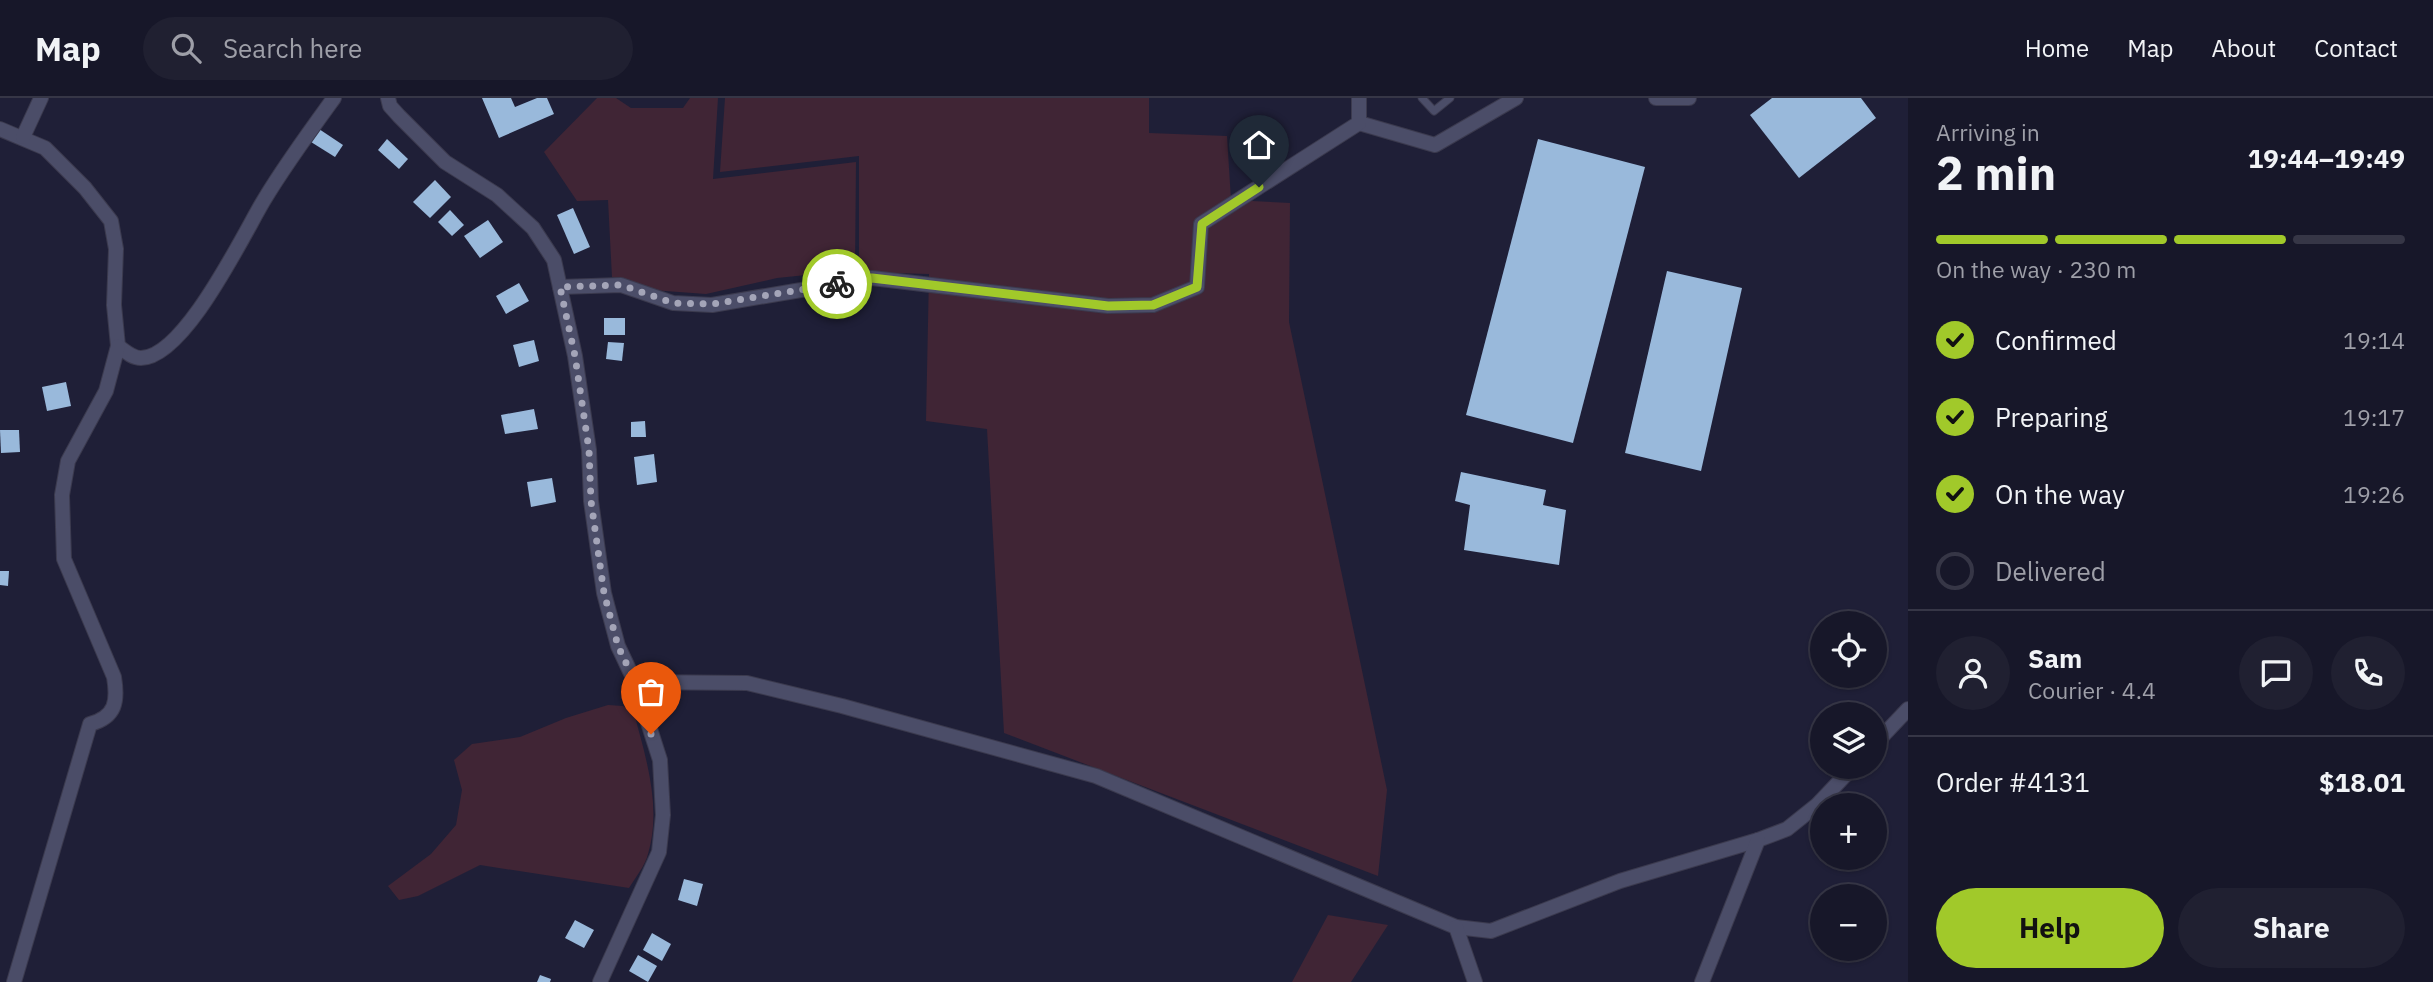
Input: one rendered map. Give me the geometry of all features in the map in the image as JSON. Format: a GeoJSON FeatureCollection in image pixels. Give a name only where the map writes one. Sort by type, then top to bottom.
{"type":"FeatureCollection","features":[{"type":"Feature","properties":{"kind":"street"},"geometry":{"type":"LineString","coordinates":[[23,137],[41,98]]}},
{"type":"Feature","properties":{"kind":"street"},"geometry":{"type":"LineString","coordinates":[[118,346],[129,355],[142,358],[157,352],[180,334],[209,296],[265,198],[334,98]]}},
{"type":"Feature","properties":{"kind":"street"},"geometry":{"type":"LineString","coordinates":[[1359,98],[1359,123]]}},
{"type":"Feature","properties":{"kind":"street"},"geometry":{"type":"LineString","coordinates":[[560,287],[621,285],[673,303],[712,304],[872,278],[1108,306],[1153,305],[1197,287],[1202,224],[1359,123],[1435,145],[1516,98]]}},
{"type":"Feature","properties":{"kind":"street"},"geometry":{"type":"LineString","coordinates":[[1656,98],[1689,98]]}},
{"type":"Feature","properties":{"kind":"street"},"geometry":{"type":"LineString","coordinates":[[387,101],[445,162],[497,195],[533,229],[554,260],[575,356],[589,450],[591,501],[604,593],[618,646],[635,682],[660,760],[663,815],[659,852],[600,982]]}},
{"type":"Feature","properties":{"kind":"street"},"geometry":{"type":"LineString","coordinates":[[0,129],[45,148],[62,163],[111,221],[116,249],[114,304],[118,346],[106,391],[68,461],[62,495],[64,559],[114,677],[117,694],[112,711],[103,720],[90,724],[14,982]]}},
{"type":"Feature","properties":{"kind":"street"},"geometry":{"type":"LineString","coordinates":[[635,682],[747,683],[842,706],[1096,776],[1456,927],[1491,931],[1620,881],[1787,828],[1817,805],[1842,779]]}},
{"type":"Feature","properties":{"kind":"street"},"geometry":{"type":"LineString","coordinates":[[1887,731],[1908,709]]}},
{"type":"Feature","properties":{"kind":"street"},"geometry":{"type":"LineString","coordinates":[[1702,982],[1758,839]]}},
{"type":"Feature","properties":{"kind":"street"},"geometry":{"type":"LineString","coordinates":[[1456,927],[1475,982]]}},
{"type":"Feature","properties":{"kind":"lane"},"geometry":{"type":"LineString","coordinates":[[1422,98],[1434,111],[1450,98]]}},
{"type":"Feature","properties":{"kind":"shaded area"},"geometry":{"type":"Polygon","coordinates":[[[597,98],[616,98],[631,108],[683,108],[690,98],[718,98],[713,179],[856,162],[855,270],[777,278],[706,294],[652,290],[612,277],[608,200],[577,201],[544,152],[597,98]]]}},
{"type":"Feature","properties":{"kind":"shaded area"},"geometry":{"type":"Polygon","coordinates":[[[725,98],[1149,98],[1149,133],[1227,136],[1231,200],[1290,203],[1289,322],[1387,790],[1378,876],[1004,733],[987,429],[926,421],[929,274],[859,272],[859,156],[720,172],[725,98]]]}},
{"type":"Feature","properties":{"kind":"shaded area"},"geometry":{"type":"Polygon","coordinates":[[[608,705],[623,706],[634,713],[651,783],[652,837],[648,854],[629,888],[480,865],[418,896],[399,900],[388,886],[431,854],[456,825],[462,790],[454,760],[472,744],[520,737],[566,718],[608,705]]]}},
{"type":"Feature","properties":{"kind":"shaded area"},"geometry":{"type":"Polygon","coordinates":[[[1328,915],[1388,925],[1351,982],[1292,982],[1328,915]]]}},
{"type":"Feature","properties":{"kind":"building"},"geometry":{"type":"Polygon","coordinates":[[[482,98],[511,98],[515,107],[537,98],[547,98],[554,114],[499,138],[482,98]]]}},
{"type":"Feature","properties":{"kind":"building"},"geometry":{"type":"Polygon","coordinates":[[[1772,98],[1861,98],[1876,118],[1799,178],[1750,115],[1772,98]]]}},
{"type":"Feature","properties":{"kind":"building"},"geometry":{"type":"Polygon","coordinates":[[[319,129],[343,145],[335,157],[311,142],[319,129]]]}},
{"type":"Feature","properties":{"kind":"building"},"geometry":{"type":"Polygon","coordinates":[[[387,139],[408,159],[399,169],[378,150],[387,139]]]}},
{"type":"Feature","properties":{"kind":"building"},"geometry":{"type":"Polygon","coordinates":[[[1538,139],[1645,167],[1573,443],[1466,415],[1538,139]]]}},
{"type":"Feature","properties":{"kind":"building"},"geometry":{"type":"Polygon","coordinates":[[[435,180],[451,197],[430,218],[413,202],[435,180]]]}},
{"type":"Feature","properties":{"kind":"building"},"geometry":{"type":"Polygon","coordinates":[[[573,208],[590,247],[574,254],[557,215],[573,208]]]}},
{"type":"Feature","properties":{"kind":"building"},"geometry":{"type":"Polygon","coordinates":[[[450,210],[464,225],[452,236],[438,222],[450,210]]]}},
{"type":"Feature","properties":{"kind":"building"},"geometry":{"type":"Polygon","coordinates":[[[488,220],[503,242],[480,258],[464,236],[488,220]]]}},
{"type":"Feature","properties":{"kind":"building"},"geometry":{"type":"Polygon","coordinates":[[[1667,271],[1742,288],[1701,471],[1625,453],[1667,271]]]}},
{"type":"Feature","properties":{"kind":"building"},"geometry":{"type":"Polygon","coordinates":[[[519,283],[529,301],[506,314],[496,296],[519,283]]]}},
{"type":"Feature","properties":{"kind":"building"},"geometry":{"type":"Polygon","coordinates":[[[604,318],[625,318],[625,335],[604,335],[604,318]]]}},
{"type":"Feature","properties":{"kind":"building"},"geometry":{"type":"Polygon","coordinates":[[[534,340],[539,361],[519,367],[513,345],[534,340]]]}},
{"type":"Feature","properties":{"kind":"building"},"geometry":{"type":"Polygon","coordinates":[[[608,342],[624,343],[622,361],[606,359],[608,342]]]}},
{"type":"Feature","properties":{"kind":"building"},"geometry":{"type":"Polygon","coordinates":[[[66,382],[71,406],[47,411],[42,387],[66,382]]]}},
{"type":"Feature","properties":{"kind":"building"},"geometry":{"type":"Polygon","coordinates":[[[534,409],[538,429],[505,434],[501,415],[534,409]]]}},
{"type":"Feature","properties":{"kind":"building"},"geometry":{"type":"Polygon","coordinates":[[[645,421],[646,437],[631,437],[631,422],[645,421]]]}},
{"type":"Feature","properties":{"kind":"building"},"geometry":{"type":"Polygon","coordinates":[[[0,430],[19,430],[20,452],[1,453],[0,430]]]}},
{"type":"Feature","properties":{"kind":"building"},"geometry":{"type":"Polygon","coordinates":[[[654,454],[657,482],[637,485],[634,457],[654,454]]]}},
{"type":"Feature","properties":{"kind":"building"},"geometry":{"type":"Polygon","coordinates":[[[1461,472],[1546,490],[1543,505],[1566,510],[1559,565],[1464,550],[1470,505],[1455,501],[1461,472]]]}},
{"type":"Feature","properties":{"kind":"building"},"geometry":{"type":"Polygon","coordinates":[[[552,478],[556,502],[531,507],[527,482],[552,478]]]}},
{"type":"Feature","properties":{"kind":"building"},"geometry":{"type":"Polygon","coordinates":[[[0,571],[9,571],[8,586],[0,585],[0,571]]]}},
{"type":"Feature","properties":{"kind":"building"},"geometry":{"type":"Polygon","coordinates":[[[684,879],[703,884],[697,906],[678,900],[684,879]]]}},
{"type":"Feature","properties":{"kind":"building"},"geometry":{"type":"Polygon","coordinates":[[[575,920],[594,930],[584,948],[565,938],[575,920]]]}},
{"type":"Feature","properties":{"kind":"building"},"geometry":{"type":"Polygon","coordinates":[[[652,933],[671,944],[662,961],[643,950],[652,933]]]}},
{"type":"Feature","properties":{"kind":"building"},"geometry":{"type":"Polygon","coordinates":[[[638,955],[657,966],[648,982],[629,971],[638,955]]]}},
{"type":"Feature","properties":{"kind":"building"},"geometry":{"type":"Polygon","coordinates":[[[540,975],[551,979],[550,982],[537,982],[540,975]]]}},
{"type":"Feature","properties":{"kind":"way so far"},"geometry":{"type":"LineString","coordinates":[[651,734],[635,682],[618,646],[604,593],[591,501],[589,450],[575,356],[560,287],[621,285],[673,303],[712,304],[837,284]]}},
{"type":"Feature","properties":{"kind":"route"},"geometry":{"type":"LineString","coordinates":[[837,284],[872,278],[1108,306],[1153,305],[1197,287],[1202,224],[1259,187]]}}]}
